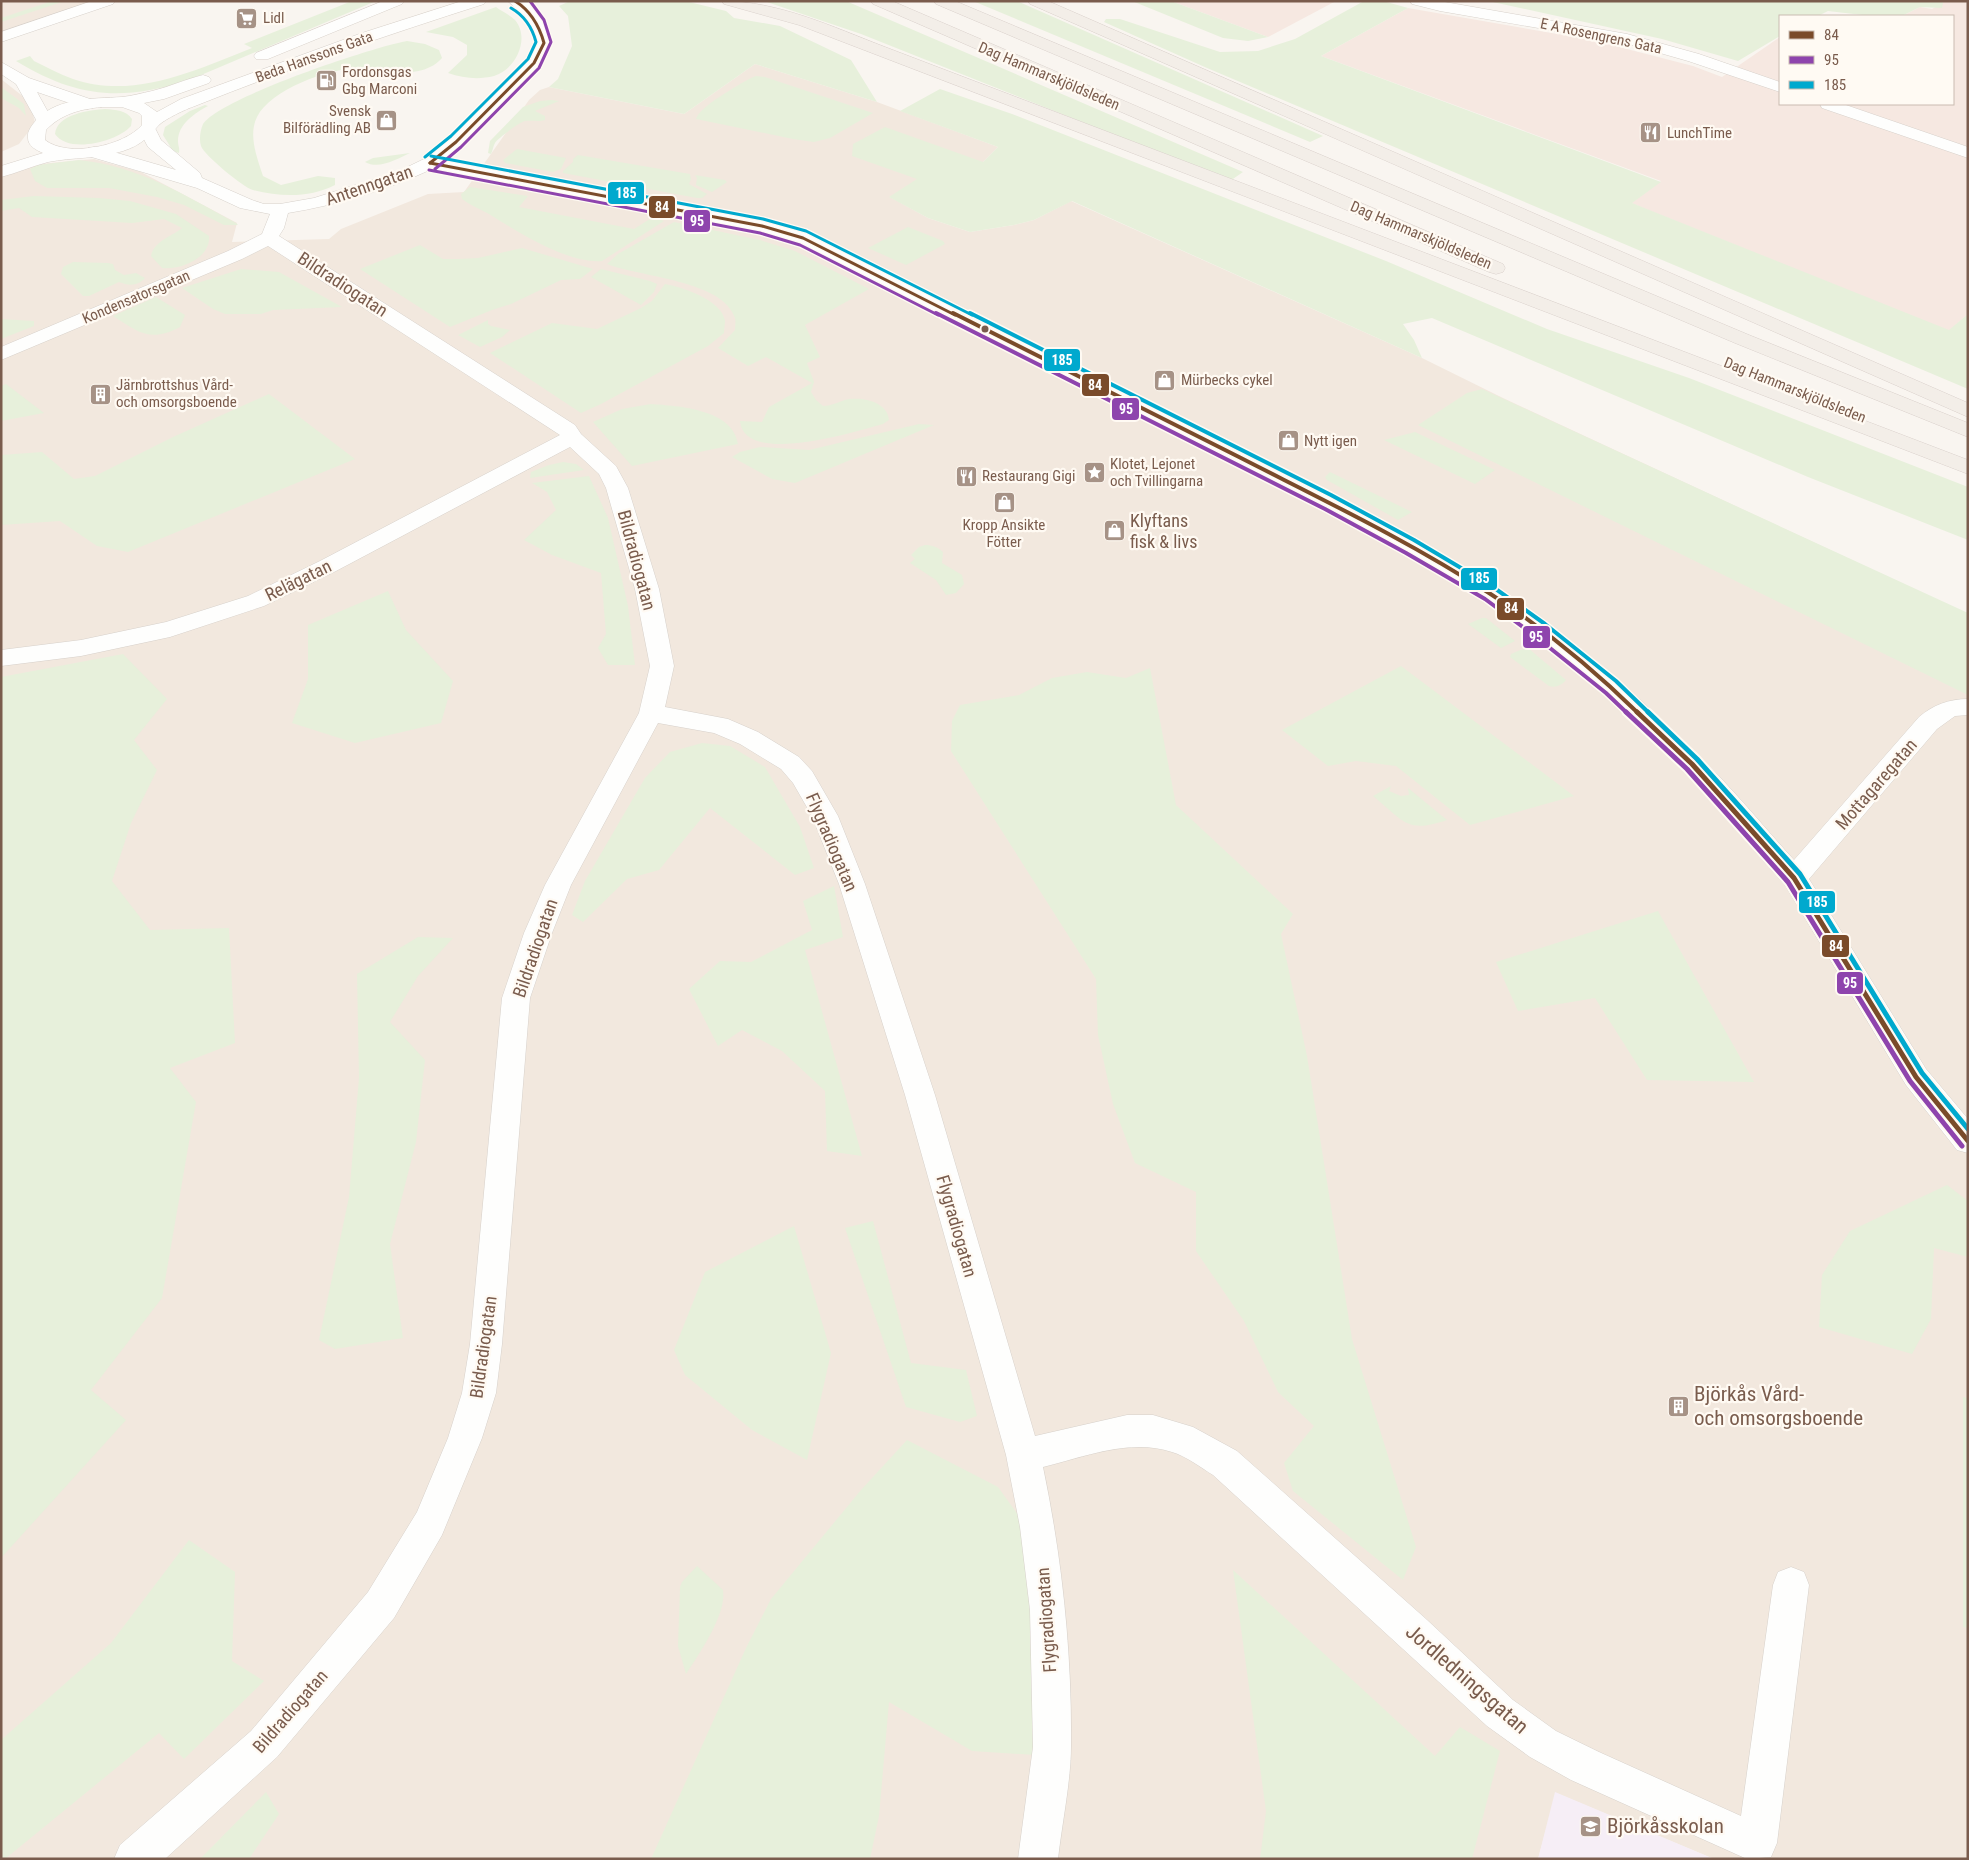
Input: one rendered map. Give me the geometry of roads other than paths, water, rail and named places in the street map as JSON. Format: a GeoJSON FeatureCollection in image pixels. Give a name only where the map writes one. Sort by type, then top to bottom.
{"type":"FeatureCollection","features":[{"type":"Feature","properties":{"kind":"main road"},"geometry":{"type":"LineString","coordinates":[[729,1],[805,22],[1968,468]]}},
{"type":"Feature","properties":{"kind":"main road","name":"Dag Hammarskjöldsleden"},"geometry":{"type":"LineString","coordinates":[[878,1],[1554,292],[1968,459]]}},
{"type":"Feature","properties":{"kind":"main road","name":"Dag Hammarskjöldsleden"},"geometry":{"type":"LineString","coordinates":[[941,1],[1742,339],[1968,431]]}},
{"type":"Feature","properties":{"kind":"main road"},"geometry":{"type":"LineString","coordinates":[[1035,1],[1968,411]]}},
{"type":"Feature","properties":{"kind":"street"},"geometry":{"type":"LineString","coordinates":[[1,37],[108,1]]}},
{"type":"Feature","properties":{"kind":"street","name":"Beda Hanssons Gata"},"geometry":{"type":"LineString","coordinates":[[249,62],[397,1]]}},
{"type":"Feature","properties":{"kind":"street","name":"Beda Hanssons Gata"},"geometry":{"type":"LineString","coordinates":[[1,172],[43,158],[94,152],[124,145],[150,126],[187,104],[368,36],[480,1]]}},
{"type":"Feature","properties":{"kind":"street"},"geometry":{"type":"LineString","coordinates":[[430,163],[456,142],[534,63],[544,43],[540,25],[523,5],[516,1]]}},
{"type":"Feature","properties":{"kind":"street","name":"E A Rosengrens Gata"},"geometry":{"type":"LineString","coordinates":[[1417,1],[1604,34],[1702,60],[1779,87]]}},
{"type":"Feature","properties":{"kind":"street"},"geometry":{"type":"LineString","coordinates":[[1,67],[23,81],[87,104]]}},
{"type":"Feature","properties":{"kind":"street"},"geometry":{"type":"LineString","coordinates":[[10,151],[69,109],[87,104],[122,102],[158,95],[221,73]]}},
{"type":"Feature","properties":{"kind":"street"},"geometry":{"type":"LineString","coordinates":[[23,81],[41,128]]}},
{"type":"Feature","properties":{"kind":"street"},"geometry":{"type":"LineString","coordinates":[[122,102],[144,108],[152,116],[150,126],[154,143],[203,184]]}},
{"type":"Feature","properties":{"kind":"street"},"geometry":{"type":"LineString","coordinates":[[1831,105],[1968,153]]}},
{"type":"Feature","properties":{"kind":"street","name":"Beda Hanssons Gata"},"geometry":{"type":"LineString","coordinates":[[41,128],[37,141],[47,148],[73,153]]}},
{"type":"Feature","properties":{"kind":"street"},"geometry":{"type":"LineString","coordinates":[[94,152],[203,184],[246,204],[263,209],[280,209],[270,238]]}},
{"type":"Feature","properties":{"kind":"street","name":"Antenngatan"},"geometry":{"type":"LineString","coordinates":[[280,209],[317,203],[403,176],[430,163],[762,226],[802,238],[1286,479],[1410,546],[1490,594],[1540,630],[1611,687],[1692,764],[1794,878],[1916,1077],[1968,1141]]}},
{"type":"Feature","properties":{"kind":"street","name":"Kondensatorsgatan"},"geometry":{"type":"LineString","coordinates":[[1,354],[236,255],[270,238]]}},
{"type":"Feature","properties":{"kind":"street","name":"Bildradiogatan"},"geometry":{"type":"LineString","coordinates":[[134,1859],[184,1817],[264,1744],[381,1604],[430,1523],[465,1438],[479,1393],[486,1344],[516,998],[538,933],[558,885],[651,713],[662,666],[647,589],[617,488],[608,471],[572,437],[568,429],[270,238]]}},
{"type":"Feature","properties":{"kind":"street","name":"Relägatan"},"geometry":{"type":"LineString","coordinates":[[1,658],[81,648],[170,630],[256,600],[328,566],[572,437]]}},
{"type":"Feature","properties":{"kind":"street","name":"Mottagaregatan"},"geometry":{"type":"LineString","coordinates":[[1794,878],[1928,723],[1939,713],[1956,707],[1968,707]]}},
{"type":"Feature","properties":{"kind":"street","name":"Flygradiogatan"},"geometry":{"type":"LineString","coordinates":[[651,713],[719,725],[767,748],[790,763],[803,777],[825,816],[852,884],[920,1094],[1023,1454],[1038,1528],[1048,1610],[1052,1747],[1038,1859]]}},
{"type":"Feature","properties":{"kind":"street","name":"Jordledningsgatan"},"geometry":{"type":"LineString","coordinates":[[1023,1454],[1127,1431],[1153,1431],[1181,1438],[1225,1464],[1413,1632],[1500,1713],[1543,1744],[1585,1766],[1758,1843],[1791,1585]]}},
{"type":"Feature","properties":{"kind":"place","name":"Lidl"},"geometry":{"type":"Point","coordinates":[247,18]}},
{"type":"Feature","properties":{"kind":"place","name":"Fordonsgas Gbg Marconi"},"geometry":{"type":"Point","coordinates":[326,81]}},
{"type":"Feature","properties":{"kind":"place","name":"Svensk Bilförädling AB"},"geometry":{"type":"Point","coordinates":[387,120]}},
{"type":"Feature","properties":{"kind":"place","name":"LunchTime"},"geometry":{"type":"Point","coordinates":[1651,133]}},
{"type":"Feature","properties":{"kind":"place","name":"Mürbecks cykel"},"geometry":{"type":"Point","coordinates":[1165,380]}},
{"type":"Feature","properties":{"kind":"place","name":"Järnbrottshus Vård- och omsorgsboende"},"geometry":{"type":"Point","coordinates":[100,394]}},
{"type":"Feature","properties":{"kind":"place","name":"Nytt igen"},"geometry":{"type":"Point","coordinates":[1288,441]}},
{"type":"Feature","properties":{"kind":"place","name":"Klotet, Lejonet och Tvillingarna"},"geometry":{"type":"Point","coordinates":[1094,473]}},
{"type":"Feature","properties":{"kind":"place","name":"Restaurang Gigi"},"geometry":{"type":"Point","coordinates":[966,476]}},
{"type":"Feature","properties":{"kind":"place","name":"Kropp Ansikte Fötter"},"geometry":{"type":"Point","coordinates":[1004,502]}},
{"type":"Feature","properties":{"kind":"place","name":"Klyftans fisk & livs"},"geometry":{"type":"Point","coordinates":[1114,530]}},
{"type":"Feature","properties":{"kind":"place","name":"Björkås Vård- och omsorgsboende"},"geometry":{"type":"Point","coordinates":[1678,1406]}},
{"type":"Feature","properties":{"kind":"place","name":"Björkåsskolan"},"geometry":{"type":"Point","coordinates":[1591,1826]}}]}
